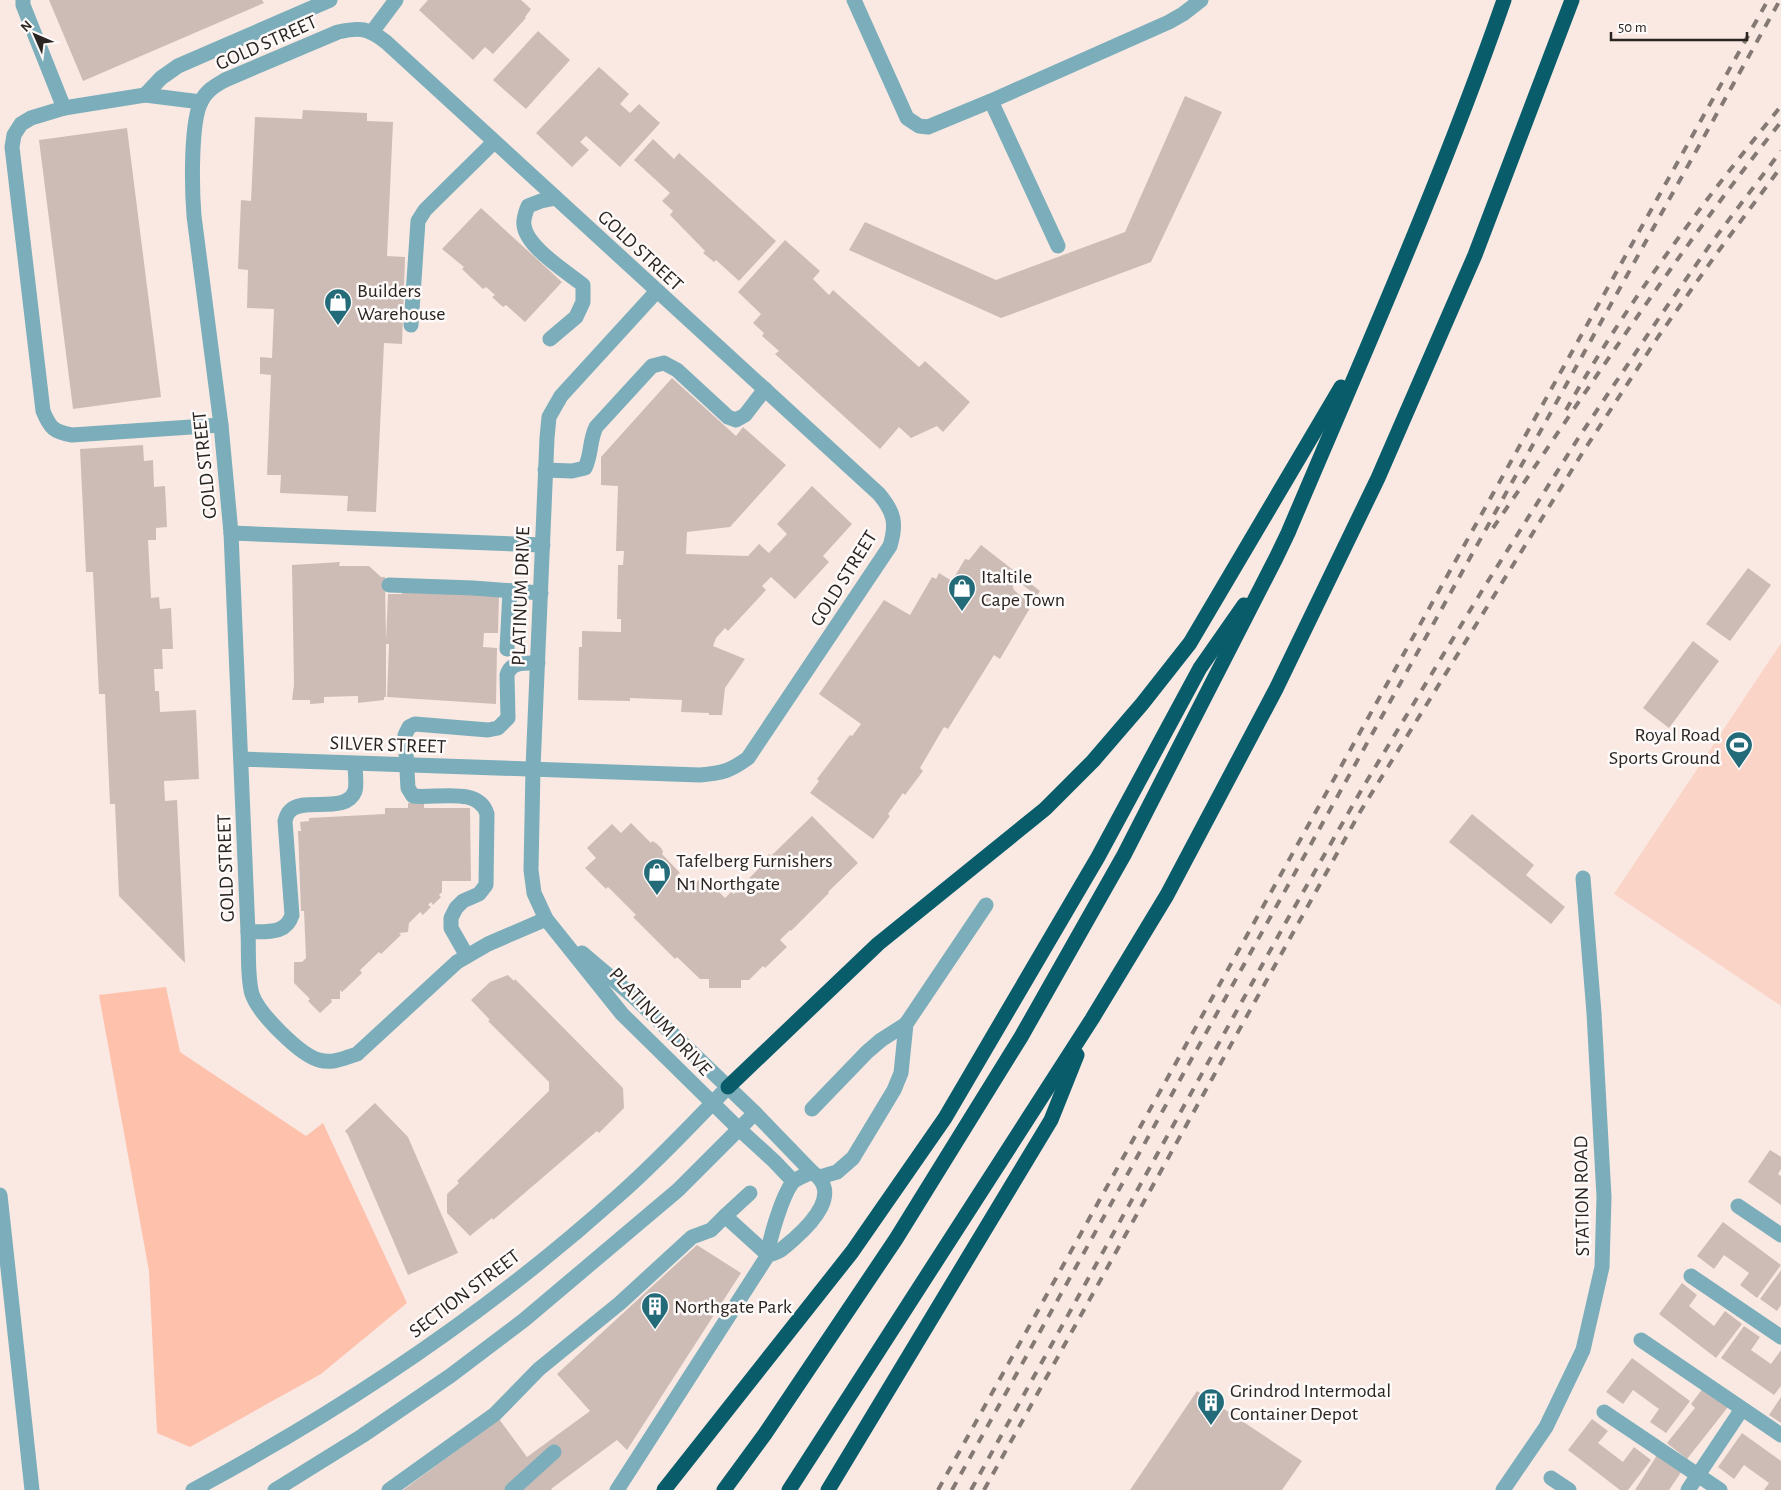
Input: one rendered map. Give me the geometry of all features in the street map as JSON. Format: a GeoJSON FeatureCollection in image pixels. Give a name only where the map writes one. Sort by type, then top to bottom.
{"type":"FeatureCollection","features":[{"type":"Feature","properties":{"kind":"highway"},"geometry":{"type":"LineString","coordinates":[[724,1490],[765,1434],[896,1238],[1021,1037],[1124,855],[1276,558],[1431,194],[1504,0]]}},
{"type":"Feature","properties":{"kind":"highway"},"geometry":{"type":"LineString","coordinates":[[789,1490],[1092,1019],[1167,894],[1267,706],[1378,478],[1475,255],[1572,0]]}},
{"type":"Feature","properties":{"kind":"highway"},"geometry":{"type":"LineString","coordinates":[[728,1087],[878,944],[1045,809],[1099,754],[1190,643],[1372,334]]}},
{"type":"Feature","properties":{"kind":"highway"},"geometry":{"type":"LineString","coordinates":[[664,1490],[852,1252],[945,1118],[1098,857],[1200,668],[1276,558]]}},
{"type":"Feature","properties":{"kind":"highway"},"geometry":{"type":"LineString","coordinates":[[828,1490],[1051,1120],[1092,1019]]}},
{"type":"Feature","properties":{"kind":"street"},"geometry":{"type":"LineString","coordinates":[[23,0],[23,5],[64,108]]}},
{"type":"Feature","properties":{"kind":"street"},"geometry":{"type":"LineString","coordinates":[[145,95],[161,78],[178,66],[330,0]]}},
{"type":"Feature","properties":{"kind":"street"},"geometry":{"type":"LineString","coordinates":[[372,32],[396,0]]}},
{"type":"Feature","properties":{"kind":"street"},"geometry":{"type":"LineString","coordinates":[[854,0],[907,118],[919,126],[928,127],[1169,22],[1201,0]]}},
{"type":"Feature","properties":{"kind":"street","name":"GOLD STREET"},"geometry":{"type":"LineString","coordinates":[[533,768],[700,775],[717,774],[731,770],[748,758],[890,546],[894,532],[893,517],[889,506],[884,500],[386,42],[372,32],[355,28],[338,32],[225,80],[210,89],[201,102],[196,122],[192,183],[194,216],[221,425],[231,533],[252,994],[261,1010],[299,1050],[320,1061],[338,1061],[357,1054],[457,962],[488,944],[546,919]]}},
{"type":"Feature","properties":{"kind":"street"},"geometry":{"type":"LineString","coordinates":[[201,102],[145,95],[64,108],[31,118],[21,124],[14,135],[12,147],[44,411],[48,424],[59,433],[72,435],[221,425]]}},
{"type":"Feature","properties":{"kind":"street"},"geometry":{"type":"LineString","coordinates":[[991,101],[1058,246]]}},
{"type":"Feature","properties":{"kind":"street"},"geometry":{"type":"LineString","coordinates":[[411,325],[418,221],[424,210],[494,142]]}},
{"type":"Feature","properties":{"kind":"street"},"geometry":{"type":"LineString","coordinates":[[550,339],[576,317],[583,302],[583,285],[539,251],[529,238],[524,227],[524,218],[528,206],[540,201],[556,198]]}},
{"type":"Feature","properties":{"kind":"street","name":"PLATINUM DRIVE"},"geometry":{"type":"LineString","coordinates":[[657,292],[560,396],[549,417],[533,768],[531,870],[534,893],[546,919],[622,1014],[793,1181]]}},
{"type":"Feature","properties":{"kind":"street"},"geometry":{"type":"LineString","coordinates":[[546,470],[572,471],[585,468],[590,457],[591,439],[596,427],[652,366],[664,363],[677,370],[728,417],[736,420],[745,415],[765,389]]}},
{"type":"Feature","properties":{"kind":"street"},"geometry":{"type":"LineString","coordinates":[[231,533],[543,545]]}},
{"type":"Feature","properties":{"kind":"street"},"geometry":{"type":"LineString","coordinates":[[389,585],[541,593]]}},
{"type":"Feature","properties":{"kind":"street"},"geometry":{"type":"LineString","coordinates":[[507,649],[510,591]]}},
{"type":"Feature","properties":{"kind":"street"},"geometry":{"type":"LineString","coordinates":[[467,956],[451,928],[451,918],[456,908],[463,901],[479,894],[486,885],[487,814],[485,808],[471,797],[413,796],[408,788],[405,735],[409,727],[415,724],[488,730],[498,728],[508,718],[507,676],[509,669],[514,665],[538,663]]}},
{"type":"Feature","properties":{"kind":"street","name":"SILVER STREET"},"geometry":{"type":"LineString","coordinates":[[241,759],[408,766],[533,768]]}},
{"type":"Feature","properties":{"kind":"street"},"geometry":{"type":"LineString","coordinates":[[248,932],[283,929],[290,923],[292,915],[284,821],[289,811],[296,806],[342,803],[351,797],[355,790],[355,764]]}},
{"type":"Feature","properties":{"kind":"street","name":"STATION ROAD"},"geometry":{"type":"LineString","coordinates":[[1503,1490],[1546,1427],[1583,1350],[1602,1267],[1604,1197],[1584,878]]}},
{"type":"Feature","properties":{"kind":"street"},"geometry":{"type":"LineString","coordinates":[[812,1109],[867,1052],[881,1040],[906,1024],[986,905]]}},
{"type":"Feature","properties":{"kind":"street","name":"PLATINUM DRIVE"},"geometry":{"type":"LineString","coordinates":[[559,935],[634,997],[816,1174]]}},
{"type":"Feature","properties":{"kind":"street"},"geometry":{"type":"LineString","coordinates":[[617,1490],[768,1255],[769,1246],[786,1193],[793,1181],[816,1174],[837,1172],[853,1158],[894,1090],[901,1073],[906,1024]]}},
{"type":"Feature","properties":{"kind":"street","name":"SECTION STREET"},"geometry":{"type":"LineString","coordinates":[[192,1490],[288,1436],[401,1364],[480,1308],[619,1196],[728,1087]]}},
{"type":"Feature","properties":{"kind":"street"},"geometry":{"type":"LineString","coordinates":[[275,1490],[376,1427],[450,1376],[524,1320],[678,1190],[755,1113]]}},
{"type":"Feature","properties":{"kind":"street"},"geometry":{"type":"LineString","coordinates":[[768,1255],[779,1251],[804,1230],[820,1210],[825,1190],[816,1174]]}},
{"type":"Feature","properties":{"kind":"street"},"geometry":{"type":"LineString","coordinates":[[389,1490],[495,1414],[539,1370],[620,1303],[692,1237],[711,1230],[750,1193]]}},
{"type":"Feature","properties":{"kind":"street"},"geometry":{"type":"LineString","coordinates":[[0,1195],[32,1490]]}},
{"type":"Feature","properties":{"kind":"street"},"geometry":{"type":"LineString","coordinates":[[1738,1206],[1781,1236]]}},
{"type":"Feature","properties":{"kind":"street"},"geometry":{"type":"LineString","coordinates":[[725,1216],[768,1255]]}},
{"type":"Feature","properties":{"kind":"street"},"geometry":{"type":"LineString","coordinates":[[1691,1276],[1781,1337]]}},
{"type":"Feature","properties":{"kind":"street"},"geometry":{"type":"LineString","coordinates":[[1641,1340],[1781,1435]]}},
{"type":"Feature","properties":{"kind":"street"},"geometry":{"type":"LineString","coordinates":[[1688,1490],[1742,1409]]}},
{"type":"Feature","properties":{"kind":"street"},"geometry":{"type":"LineString","coordinates":[[1604,1412],[1720,1490]]}},
{"type":"Feature","properties":{"kind":"street"},"geometry":{"type":"LineString","coordinates":[[512,1490],[554,1452]]}},
{"type":"Feature","properties":{"kind":"street"},"geometry":{"type":"LineString","coordinates":[[1551,1478],[1569,1490]]}},
{"type":"Feature","properties":{"kind":"shaded area","name":"Royal Road Sports Ground"},"geometry":{"type":"Polygon","coordinates":[[[1781,643],[1781,1006],[1614,894],[1781,643]]]}},
{"type":"Feature","properties":{"kind":"shaded area"},"geometry":{"type":"Polygon","coordinates":[[[166,987],[180,1052],[306,1136],[323,1123],[407,1303],[321,1374],[190,1447],[157,1433],[149,1271],[99,995],[166,987]]]}},
{"type":"Feature","properties":{"kind":"building"},"geometry":{"type":"Polygon","coordinates":[[[49,0],[262,0],[264,3],[83,81],[49,0]]]}},
{"type":"Feature","properties":{"kind":"building"},"geometry":{"type":"Polygon","coordinates":[[[428,0],[521,0],[531,9],[526,18],[493,54],[485,47],[473,60],[419,10],[428,0]]]}},
{"type":"Feature","properties":{"kind":"building"},"geometry":{"type":"Polygon","coordinates":[[[538,31],[570,60],[526,109],[493,80],[538,31]]]}},
{"type":"Feature","properties":{"kind":"building"},"geometry":{"type":"Polygon","coordinates":[[[599,67],[629,94],[620,104],[630,113],[639,104],[660,123],[620,167],[586,136],[580,142],[589,150],[572,167],[536,133],[599,67]]]}},
{"type":"Feature","properties":{"kind":"building"},"geometry":{"type":"Polygon","coordinates":[[[1185,96],[1222,112],[1151,262],[1001,318],[849,250],[865,222],[996,280],[1125,232],[1185,96]]]}},
{"type":"Feature","properties":{"kind":"building","name":"Builders Warehouse"},"geometry":{"type":"Polygon","coordinates":[[[303,110],[367,113],[367,121],[393,122],[387,256],[405,257],[402,344],[384,343],[376,512],[347,511],[348,496],[280,493],[281,475],[267,475],[271,375],[260,374],[260,357],[272,358],[274,309],[247,308],[248,270],[238,269],[241,200],[251,201],[255,117],[302,119],[303,110]]]}},
{"type":"Feature","properties":{"kind":"building"},"geometry":{"type":"Polygon","coordinates":[[[127,128],[161,397],[73,409],[39,140],[127,128]]]}},
{"type":"Feature","properties":{"kind":"building"},"geometry":{"type":"Polygon","coordinates":[[[653,139],[674,159],[679,153],[776,241],[739,281],[716,260],[714,262],[703,253],[705,251],[670,215],[673,211],[662,201],[670,193],[634,160],[653,139]]]}},
{"type":"Feature","properties":{"kind":"building"},"geometry":{"type":"Polygon","coordinates":[[[481,208],[562,282],[525,322],[506,305],[503,307],[492,297],[495,295],[486,287],[483,289],[462,269],[464,267],[442,249],[481,208]]]}},
{"type":"Feature","properties":{"kind":"building"},"geometry":{"type":"Polygon","coordinates":[[[785,240],[820,271],[813,279],[829,295],[833,290],[919,367],[925,361],[970,402],[943,432],[937,426],[911,438],[899,427],[880,449],[775,354],[779,351],[762,336],[764,333],[753,323],[761,314],[738,292],[785,240]]]}},
{"type":"Feature","properties":{"kind":"building"},"geometry":{"type":"Polygon","coordinates":[[[672,378],[736,436],[743,427],[786,465],[730,527],[687,532],[686,554],[748,556],[759,544],[769,553],[787,534],[777,524],[812,486],[852,524],[823,556],[829,562],[795,599],[771,577],[762,586],[766,590],[728,631],[725,628],[716,638],[713,646],[745,659],[725,688],[722,715],[681,712],[682,700],[630,698],[630,701],[578,700],[579,647],[582,647],[582,631],[621,632],[621,619],[617,619],[618,565],[623,565],[624,551],[616,551],[618,486],[601,485],[601,457],[672,378]]]}},
{"type":"Feature","properties":{"kind":"building"},"geometry":{"type":"Polygon","coordinates":[[[143,445],[144,461],[153,460],[154,487],[165,486],[167,527],[156,528],[156,540],[148,540],[151,598],[159,597],[160,609],[171,608],[173,649],[162,649],[163,669],[154,669],[155,691],[159,691],[160,712],[196,710],[199,779],[164,781],[165,801],[177,800],[185,963],[119,896],[115,804],[110,804],[105,694],[99,694],[93,572],[86,572],[80,449],[143,445]]]}},
{"type":"Feature","properties":{"kind":"building"},"geometry":{"type":"Polygon","coordinates":[[[981,545],[1040,591],[1000,659],[994,655],[948,729],[944,727],[920,768],[923,771],[905,795],[903,793],[888,814],[890,816],[873,839],[810,793],[819,781],[817,779],[850,735],[852,736],[861,724],[819,694],[884,600],[910,615],[932,577],[936,579],[939,573],[952,581],[965,559],[969,560],[981,545]],[[1009,574],[1014,590],[1028,602],[1033,593],[1009,574]]]}},
{"type":"Feature","properties":{"kind":"building"},"geometry":{"type":"Polygon","coordinates":[[[340,562],[339,566],[369,566],[381,577],[385,577],[386,641],[388,594],[402,594],[402,591],[499,595],[498,633],[484,633],[483,647],[497,648],[496,704],[387,697],[389,644],[386,644],[386,697],[384,697],[384,700],[358,703],[358,696],[324,697],[324,703],[310,704],[310,700],[292,700],[294,685],[292,565],[340,562]]]}},
{"type":"Feature","properties":{"kind":"building"},"geometry":{"type":"Polygon","coordinates":[[[1748,568],[1771,585],[1730,641],[1706,624],[1748,568]]]}},
{"type":"Feature","properties":{"kind":"building"},"geometry":{"type":"Polygon","coordinates":[[[1693,641],[1719,661],[1669,728],[1643,708],[1693,641]]]}},
{"type":"Feature","properties":{"kind":"building"},"geometry":{"type":"Polygon","coordinates":[[[424,802],[424,808],[470,808],[471,881],[442,881],[442,892],[439,895],[441,897],[433,905],[431,902],[428,905],[431,907],[423,915],[420,912],[409,923],[408,932],[399,933],[401,935],[381,954],[379,952],[360,970],[362,973],[342,992],[340,990],[340,999],[331,999],[332,1002],[320,1013],[308,1001],[310,999],[294,983],[294,962],[302,962],[306,958],[304,911],[301,911],[298,831],[301,831],[300,822],[309,821],[309,818],[385,814],[385,808],[408,808],[408,803],[424,802]]]}},
{"type":"Feature","properties":{"kind":"building"},"geometry":{"type":"Polygon","coordinates":[[[1472,814],[1534,865],[1526,875],[1565,907],[1551,924],[1449,842],[1472,814]]]}},
{"type":"Feature","properties":{"kind":"building"},"geometry":{"type":"Polygon","coordinates":[[[812,816],[858,863],[780,940],[787,947],[749,980],[741,980],[741,988],[709,988],[709,979],[700,979],[677,957],[675,959],[633,917],[636,915],[608,887],[606,889],[585,868],[596,858],[587,848],[612,824],[621,833],[631,823],[651,843],[652,841],[656,843],[662,849],[662,854],[680,873],[677,875],[690,888],[703,876],[725,898],[731,892],[734,894],[764,863],[762,861],[769,854],[771,856],[812,816]]]}},
{"type":"Feature","properties":{"kind":"building"},"geometry":{"type":"Polygon","coordinates":[[[508,975],[514,981],[515,979],[623,1088],[624,1108],[599,1133],[597,1131],[493,1220],[492,1218],[470,1236],[447,1213],[447,1194],[459,1183],[457,1181],[549,1091],[549,1082],[488,1021],[490,1020],[471,1000],[490,982],[508,975]]]}},
{"type":"Feature","properties":{"kind":"building"},"geometry":{"type":"Polygon","coordinates":[[[375,1103],[408,1137],[458,1253],[408,1275],[345,1131],[375,1103]]]}},
{"type":"Feature","properties":{"kind":"building"},"geometry":{"type":"Polygon","coordinates":[[[1770,1150],[1781,1157],[1781,1169],[1778,1174],[1781,1176],[1781,1205],[1748,1182],[1770,1150]]]}},
{"type":"Feature","properties":{"kind":"building"},"geometry":{"type":"Polygon","coordinates":[[[1723,1222],[1781,1265],[1757,1298],[1740,1285],[1749,1273],[1724,1255],[1714,1269],[1697,1256],[1723,1222]]]}},
{"type":"Feature","properties":{"kind":"building","name":"Northgate Park"},"geometry":{"type":"Polygon","coordinates":[[[697,1245],[741,1273],[627,1450],[617,1440],[552,1490],[403,1490],[499,1419],[527,1457],[590,1411],[557,1374],[697,1245]]]}},
{"type":"Feature","properties":{"kind":"building"},"geometry":{"type":"Polygon","coordinates":[[[1781,1270],[1781,1305],[1777,1311],[1760,1299],[1781,1270]]]}},
{"type":"Feature","properties":{"kind":"building"},"geometry":{"type":"Polygon","coordinates":[[[1682,1283],[1697,1295],[1689,1306],[1714,1326],[1725,1311],[1742,1324],[1716,1358],[1659,1314],[1682,1283]]]}},
{"type":"Feature","properties":{"kind":"building"},"geometry":{"type":"Polygon","coordinates":[[[1744,1326],[1760,1337],[1751,1350],[1771,1364],[1781,1350],[1781,1386],[1774,1395],[1721,1358],[1744,1326]]]}},
{"type":"Feature","properties":{"kind":"building"},"geometry":{"type":"Polygon","coordinates":[[[1632,1358],[1690,1401],[1666,1433],[1650,1422],[1659,1409],[1633,1390],[1623,1404],[1606,1392],[1632,1358]]]}},
{"type":"Feature","properties":{"kind":"building"},"geometry":{"type":"Polygon","coordinates":[[[1704,1387],[1728,1407],[1687,1459],[1667,1443],[1695,1408],[1691,1404],[1704,1387]]]}},
{"type":"Feature","properties":{"kind":"building","name":"Grindrod Intermodal Container Depot"},"geometry":{"type":"Polygon","coordinates":[[[1197,1391],[1302,1461],[1282,1490],[1130,1490],[1197,1391]]]}},
{"type":"Feature","properties":{"kind":"building"},"geometry":{"type":"Polygon","coordinates":[[[1781,1397],[1781,1423],[1769,1415],[1781,1397]]]}},
{"type":"Feature","properties":{"kind":"building"},"geometry":{"type":"Polygon","coordinates":[[[1592,1419],[1608,1431],[1598,1443],[1623,1462],[1634,1447],[1651,1460],[1628,1490],[1620,1490],[1568,1450],[1592,1419]]]}},
{"type":"Feature","properties":{"kind":"building"},"geometry":{"type":"Polygon","coordinates":[[[1742,1433],[1781,1461],[1781,1490],[1764,1490],[1769,1483],[1744,1465],[1734,1479],[1718,1467],[1742,1433]]]}},
{"type":"Feature","properties":{"kind":"building"},"geometry":{"type":"Polygon","coordinates":[[[1659,1452],[1684,1468],[1669,1490],[1635,1490],[1659,1452]]]}},
{"type":"Feature","properties":{"kind":"railway"},"geometry":{"type":"LineString","coordinates":[[938,1490],[1768,0]]}},
{"type":"Feature","properties":{"kind":"railway"},"geometry":{"type":"LineString","coordinates":[[952,1490],[1780,0]]}},
{"type":"Feature","properties":{"kind":"railway"},"geometry":{"type":"LineString","coordinates":[[1566,410],[1614,330],[1667,253],[1781,106]]}},
{"type":"Feature","properties":{"kind":"railway"},"geometry":{"type":"LineString","coordinates":[[1493,528],[1669,271],[1781,122]]}},
{"type":"Feature","properties":{"kind":"railway"},"geometry":{"type":"LineString","coordinates":[[971,1490],[1286,922],[1362,789],[1483,589],[1579,437],[1712,242],[1781,151]]}},
{"type":"Feature","properties":{"kind":"railway"},"geometry":{"type":"LineString","coordinates":[[984,1490],[1360,812],[1583,452],[1658,337],[1781,167]]}},
{"type":"Feature","properties":{"kind":"place","name":"Builders Warehouse"},"geometry":{"type":"Point","coordinates":[338,326]}},
{"type":"Feature","properties":{"kind":"place","name":"Italtile Cape Town"},"geometry":{"type":"Point","coordinates":[962,612]}},
{"type":"Feature","properties":{"kind":"place","name":"Royal Road Sports Ground"},"geometry":{"type":"Point","coordinates":[1739,769]}},
{"type":"Feature","properties":{"kind":"place","name":"Tafelberg Furnishers N1 Northgate"},"geometry":{"type":"Point","coordinates":[657,896]}},
{"type":"Feature","properties":{"kind":"place","name":"Northgate Park"},"geometry":{"type":"Point","coordinates":[655,1330]}},
{"type":"Feature","properties":{"kind":"place","name":"Grindrod Intermodal Container Depot"},"geometry":{"type":"Point","coordinates":[1211,1426]}}]}
